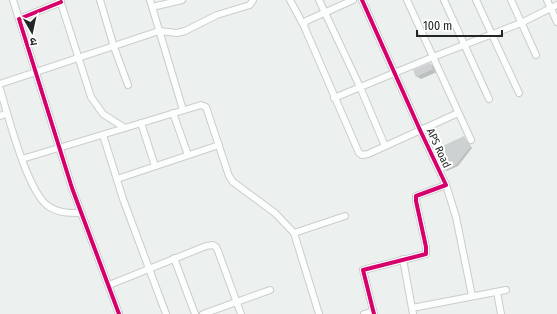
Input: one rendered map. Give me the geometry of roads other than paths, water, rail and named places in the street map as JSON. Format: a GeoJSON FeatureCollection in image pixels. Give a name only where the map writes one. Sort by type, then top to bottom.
{"type":"FeatureCollection","features":[{"type":"Feature","properties":{"kind":"street"},"geometry":{"type":"LineString","coordinates":[[13,0],[80,213],[119,314]]}},
{"type":"Feature","properties":{"kind":"street"},"geometry":{"type":"LineString","coordinates":[[100,0],[114,47],[128,85]]}},
{"type":"Feature","properties":{"kind":"street"},"geometry":{"type":"LineString","coordinates":[[150,0],[182,110]]}},
{"type":"Feature","properties":{"kind":"street"},"geometry":{"type":"LineString","coordinates":[[152,7],[182,0]]}},
{"type":"Feature","properties":{"kind":"street"},"geometry":{"type":"LineString","coordinates":[[290,0],[304,26],[359,153],[362,155],[368,154],[458,113]]}},
{"type":"Feature","properties":{"kind":"street"},"geometry":{"type":"LineString","coordinates":[[319,0],[360,87],[385,146]]}},
{"type":"Feature","properties":{"kind":"street"},"geometry":{"type":"LineString","coordinates":[[304,26],[306,22],[353,0]]}},
{"type":"Feature","properties":{"kind":"street","name":"APS Road"},"geometry":{"type":"LineString","coordinates":[[362,0],[446,185],[416,196],[427,251],[426,254],[363,270],[374,313]]}},
{"type":"Feature","properties":{"kind":"street"},"geometry":{"type":"LineString","coordinates":[[407,0],[471,140]]}},
{"type":"Feature","properties":{"kind":"street"},"geometry":{"type":"LineString","coordinates":[[444,0],[489,99]]}},
{"type":"Feature","properties":{"kind":"street"},"geometry":{"type":"LineString","coordinates":[[476,0],[519,93]]}},
{"type":"Feature","properties":{"kind":"street"},"geometry":{"type":"LineString","coordinates":[[511,0],[536,55]]}},
{"type":"Feature","properties":{"kind":"street"},"geometry":{"type":"LineString","coordinates":[[546,0],[557,22]]}},
{"type":"Feature","properties":{"kind":"street"},"geometry":{"type":"LineString","coordinates":[[19,19],[61,1],[90,97],[103,114],[125,128]]}},
{"type":"Feature","properties":{"kind":"street"},"geometry":{"type":"LineString","coordinates":[[0,84],[159,31],[177,33],[185,31],[217,15],[245,7],[254,1]]}},
{"type":"Feature","properties":{"kind":"street"},"geometry":{"type":"LineString","coordinates":[[334,98],[433,57],[521,23],[557,5]]}},
{"type":"Feature","properties":{"kind":"street"},"geometry":{"type":"LineString","coordinates":[[0,89],[22,159],[33,186],[47,206],[62,213],[80,213]]}},
{"type":"Feature","properties":{"kind":"street"},"geometry":{"type":"LineString","coordinates":[[22,159],[59,149],[198,105],[206,107],[229,176],[233,182],[274,213],[294,233],[319,314]]}},
{"type":"Feature","properties":{"kind":"street"},"geometry":{"type":"LineString","coordinates":[[0,116],[7,113]]}},
{"type":"Feature","properties":{"kind":"street"},"geometry":{"type":"LineString","coordinates":[[173,113],[188,155]]}},
{"type":"Feature","properties":{"kind":"street"},"geometry":{"type":"LineString","coordinates":[[141,123],[155,166]]}},
{"type":"Feature","properties":{"kind":"street"},"geometry":{"type":"LineString","coordinates":[[103,135],[123,199],[166,314]]}},
{"type":"Feature","properties":{"kind":"street"},"geometry":{"type":"LineString","coordinates":[[116,179],[219,145]]}},
{"type":"Feature","properties":{"kind":"street"},"geometry":{"type":"LineString","coordinates":[[446,185],[456,217],[472,296]]}},
{"type":"Feature","properties":{"kind":"street"},"geometry":{"type":"LineString","coordinates":[[294,233],[345,216]]}},
{"type":"Feature","properties":{"kind":"street"},"geometry":{"type":"LineString","coordinates":[[109,285],[174,258],[206,246],[213,245],[216,247],[241,314]]}},
{"type":"Feature","properties":{"kind":"street"},"geometry":{"type":"LineString","coordinates":[[174,258],[195,314]]}},
{"type":"Feature","properties":{"kind":"street"},"geometry":{"type":"LineString","coordinates":[[403,260],[413,311],[472,296],[506,290]]}},
{"type":"Feature","properties":{"kind":"street"},"geometry":{"type":"LineString","coordinates":[[204,314],[270,290]]}},
{"type":"Feature","properties":{"kind":"street"},"geometry":{"type":"LineString","coordinates":[[497,292],[501,314]]}},
{"type":"Feature","properties":{"kind":"street"},"geometry":{"type":"LineString","coordinates":[[364,314],[374,313]]}}]}
